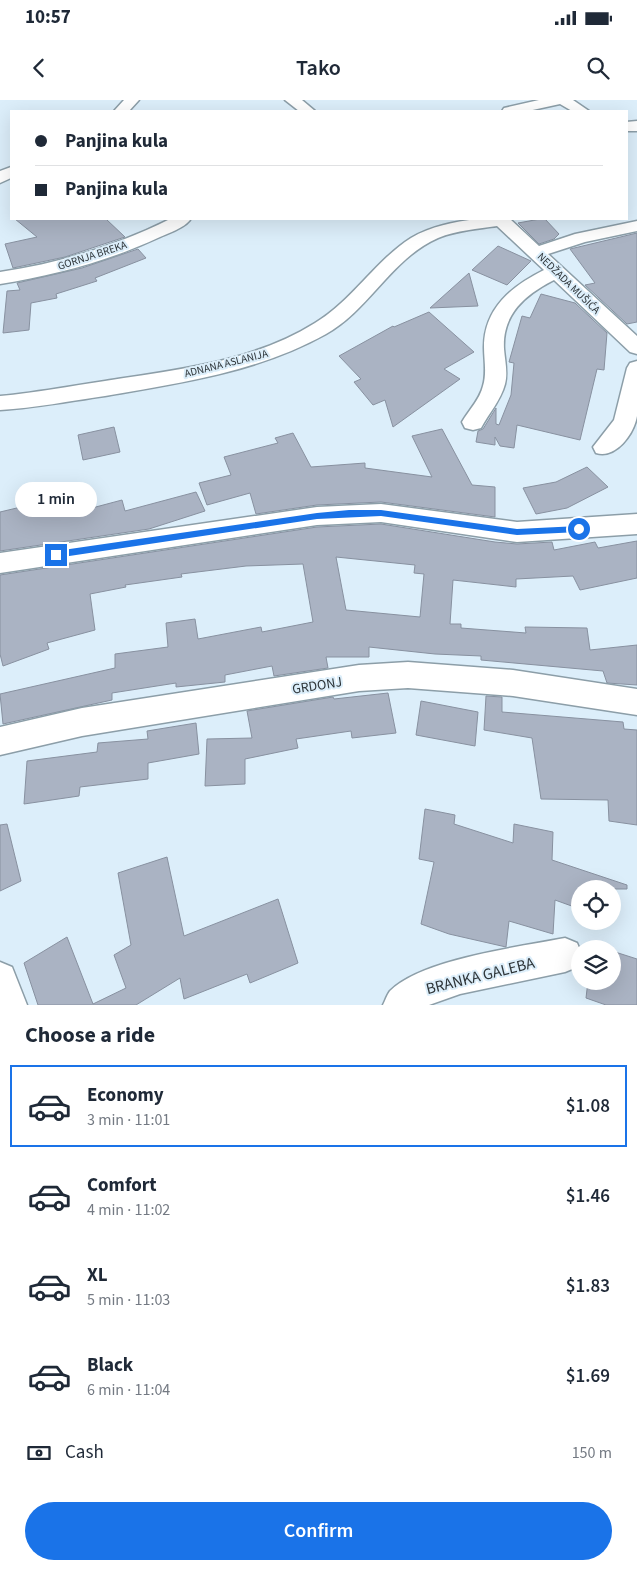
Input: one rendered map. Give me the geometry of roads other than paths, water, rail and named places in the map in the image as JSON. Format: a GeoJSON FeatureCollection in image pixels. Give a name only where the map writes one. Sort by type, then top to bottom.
{"type":"FeatureCollection","features":[{"type":"Feature","properties":{"kind":"street"},"geometry":{"type":"LineString","coordinates":[[121,110],[132,100]]}},
{"type":"Feature","properties":{"kind":"street"},"geometry":{"type":"LineString","coordinates":[[292,100],[307,110]]}},
{"type":"Feature","properties":{"kind":"street"},"geometry":{"type":"LineString","coordinates":[[514,110],[562,100],[580,110]]}},
{"type":"Feature","properties":{"kind":"street","name":"GORNJA BREKA"},"geometry":{"type":"LineString","coordinates":[[0,278],[74,262],[161,231],[181,220]]}},
{"type":"Feature","properties":{"kind":"street","name":"ADNANA ASLANIJA"},"geometry":{"type":"LineString","coordinates":[[0,403],[155,380],[244,361],[285,347],[323,328],[349,308],[412,246],[430,235],[496,220]]}},
{"type":"Feature","properties":{"kind":"street","name":"NEDŽADA MUŠIĆA"},"geometry":{"type":"LineString","coordinates":[[502,220],[637,347]]}},
{"type":"Feature","properties":{"kind":"street"},"geometry":{"type":"LineString","coordinates":[[537,252],[581,238],[637,226]]}},
{"type":"Feature","properties":{"kind":"street"},"geometry":{"type":"LineString","coordinates":[[473,422],[493,390],[496,371],[494,334],[506,302],[518,292],[558,271]]}},
{"type":"Feature","properties":{"kind":"street"},"geometry":{"type":"LineString","coordinates":[[604,447],[616,438],[622,429],[637,368]]}},
{"type":"Feature","properties":{"kind":"street"},"geometry":{"type":"LineString","coordinates":[[0,563],[317,516],[349,513],[381,513],[517,532],[540,532],[637,524]]}},
{"type":"Feature","properties":{"kind":"street","name":"GRDONJ"},"geometry":{"type":"LineString","coordinates":[[0,742],[82,722],[359,678],[408,675],[513,683],[637,702]]}},
{"type":"Feature","properties":{"kind":"street","name":"BRANKA GALEBA"},"geometry":{"type":"LineString","coordinates":[[401,1005],[419,990],[460,977],[565,955]]}},
{"type":"Feature","properties":{"kind":"street"},"geometry":{"type":"LineString","coordinates":[[0,979],[9,1005]]}}]}
